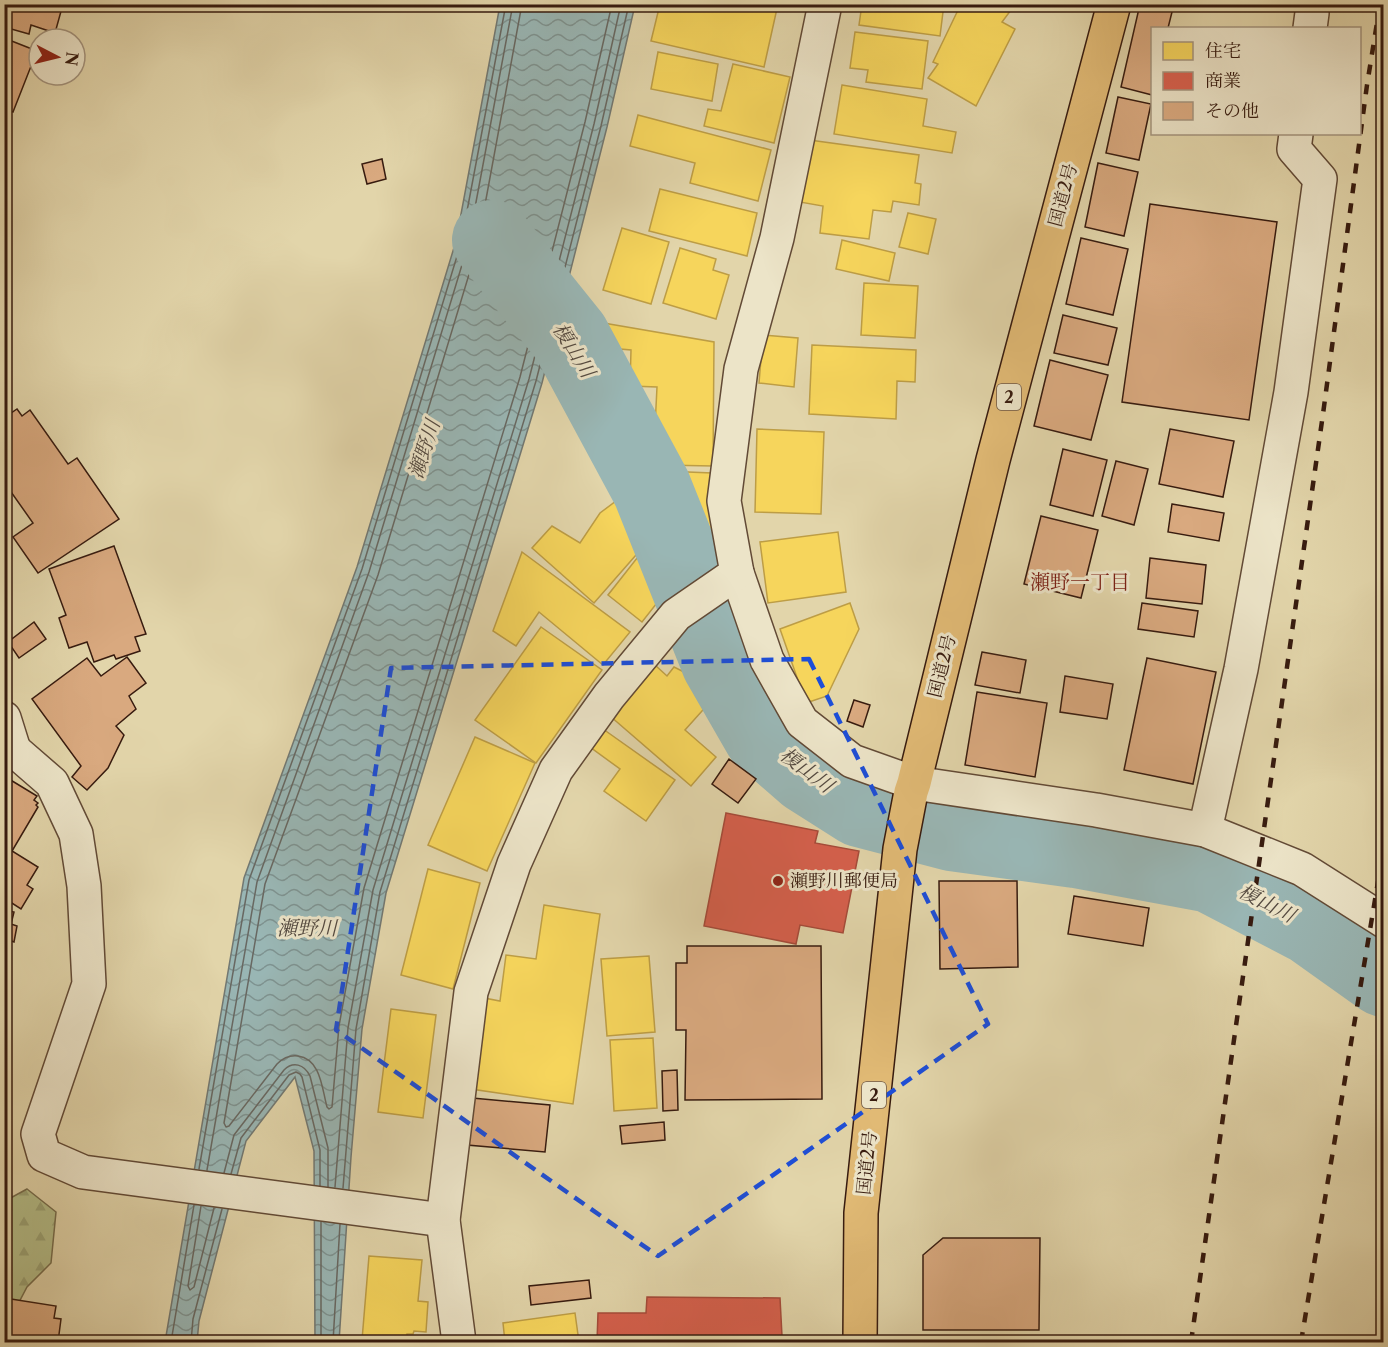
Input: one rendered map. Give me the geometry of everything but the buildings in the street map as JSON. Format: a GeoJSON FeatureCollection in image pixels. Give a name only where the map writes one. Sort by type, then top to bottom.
{"type":"FeatureCollection","features":[{"type":"Feature","properties":{"kind":"highway","name":"国道2号"},"geometry":{"type":"LineString","coordinates":[[860,1342],[861,1213],[900,849],[912,787],[993,460],[1114,4]]}},
{"type":"Feature","properties":{"kind":"street"},"geometry":{"type":"LineString","coordinates":[[825,4],[777,238],[741,369],[724,501],[737,573],[766,660],[802,722],[852,761],[912,787],[1096,810],[1204,830],[1302,869],[1383,921]]}},
{"type":"Feature","properties":{"kind":"street"},"geometry":{"type":"LineString","coordinates":[[1310,27],[1312,4]]}},
{"type":"Feature","properties":{"kind":"street"},"geometry":{"type":"LineString","coordinates":[[1204,830],[1241,669],[1292,392],[1320,180],[1294,149],[1296,135]]}},
{"type":"Feature","properties":{"kind":"street"},"geometry":{"type":"LineString","coordinates":[[459,1342],[443,1220],[471,992],[514,864],[556,771],[609,696],[676,615],[737,573]]}},
{"type":"Feature","properties":{"kind":"street"},"geometry":{"type":"LineString","coordinates":[[4,718],[9,748],[52,783],[76,834],[84,886],[89,984],[38,1134],[44,1155],[83,1172],[443,1220]]}},
{"type":"Feature","properties":{"kind":"highlighted area"},"geometry":{"type":"Polygon","coordinates":[[[809,659],[988,1024],[658,1256],[336,1030],[391,668],[809,659]]]}},
{"type":"Feature","properties":{"kind":"green space"},"geometry":{"type":"Polygon","coordinates":[[[27,1189],[56,1212],[51,1263],[27,1287],[5,1329],[5,1201],[27,1189]]]}},
{"type":"Feature","properties":{"kind":"water","name":"瀬野川"},"geometry":{"type":"Polygon","coordinates":[[[500,5],[635,5],[607,127],[542,383],[386,893],[362,1029],[339,1342],[315,1342],[314,1151],[295,1077],[246,1141],[199,1321],[197,1342],[165,1342],[244,878],[357,567],[456,241],[500,5]]]}},
{"type":"Feature","properties":{"kind":"waterway","name":"榎山川"},"geometry":{"type":"LineString","coordinates":[[492,240],[570,337],[652,489],[721,662],[763,735],[808,774],[860,807],[952,831],[1076,848],[1211,873],[1311,925],[1384,977]]}},
{"type":"Feature","properties":{"kind":"railway"},"geometry":{"type":"LineString","coordinates":[[1361,130],[1380,4]]}},
{"type":"Feature","properties":{"kind":"railway"},"geometry":{"type":"LineString","coordinates":[[1191,1342],[1323,414],[1360,135]]}},
{"type":"Feature","properties":{"kind":"railway"},"geometry":{"type":"LineString","coordinates":[[1301,1342],[1384,846]]}},
{"type":"Feature","properties":{"kind":"place","name":"瀬野川郵便局"},"geometry":{"type":"Point","coordinates":[778,881]}},
{"type":"Feature","properties":{"kind":"district","name":"瀬野一丁目"},"geometry":{"type":"Point","coordinates":[1080,582]}}]}
